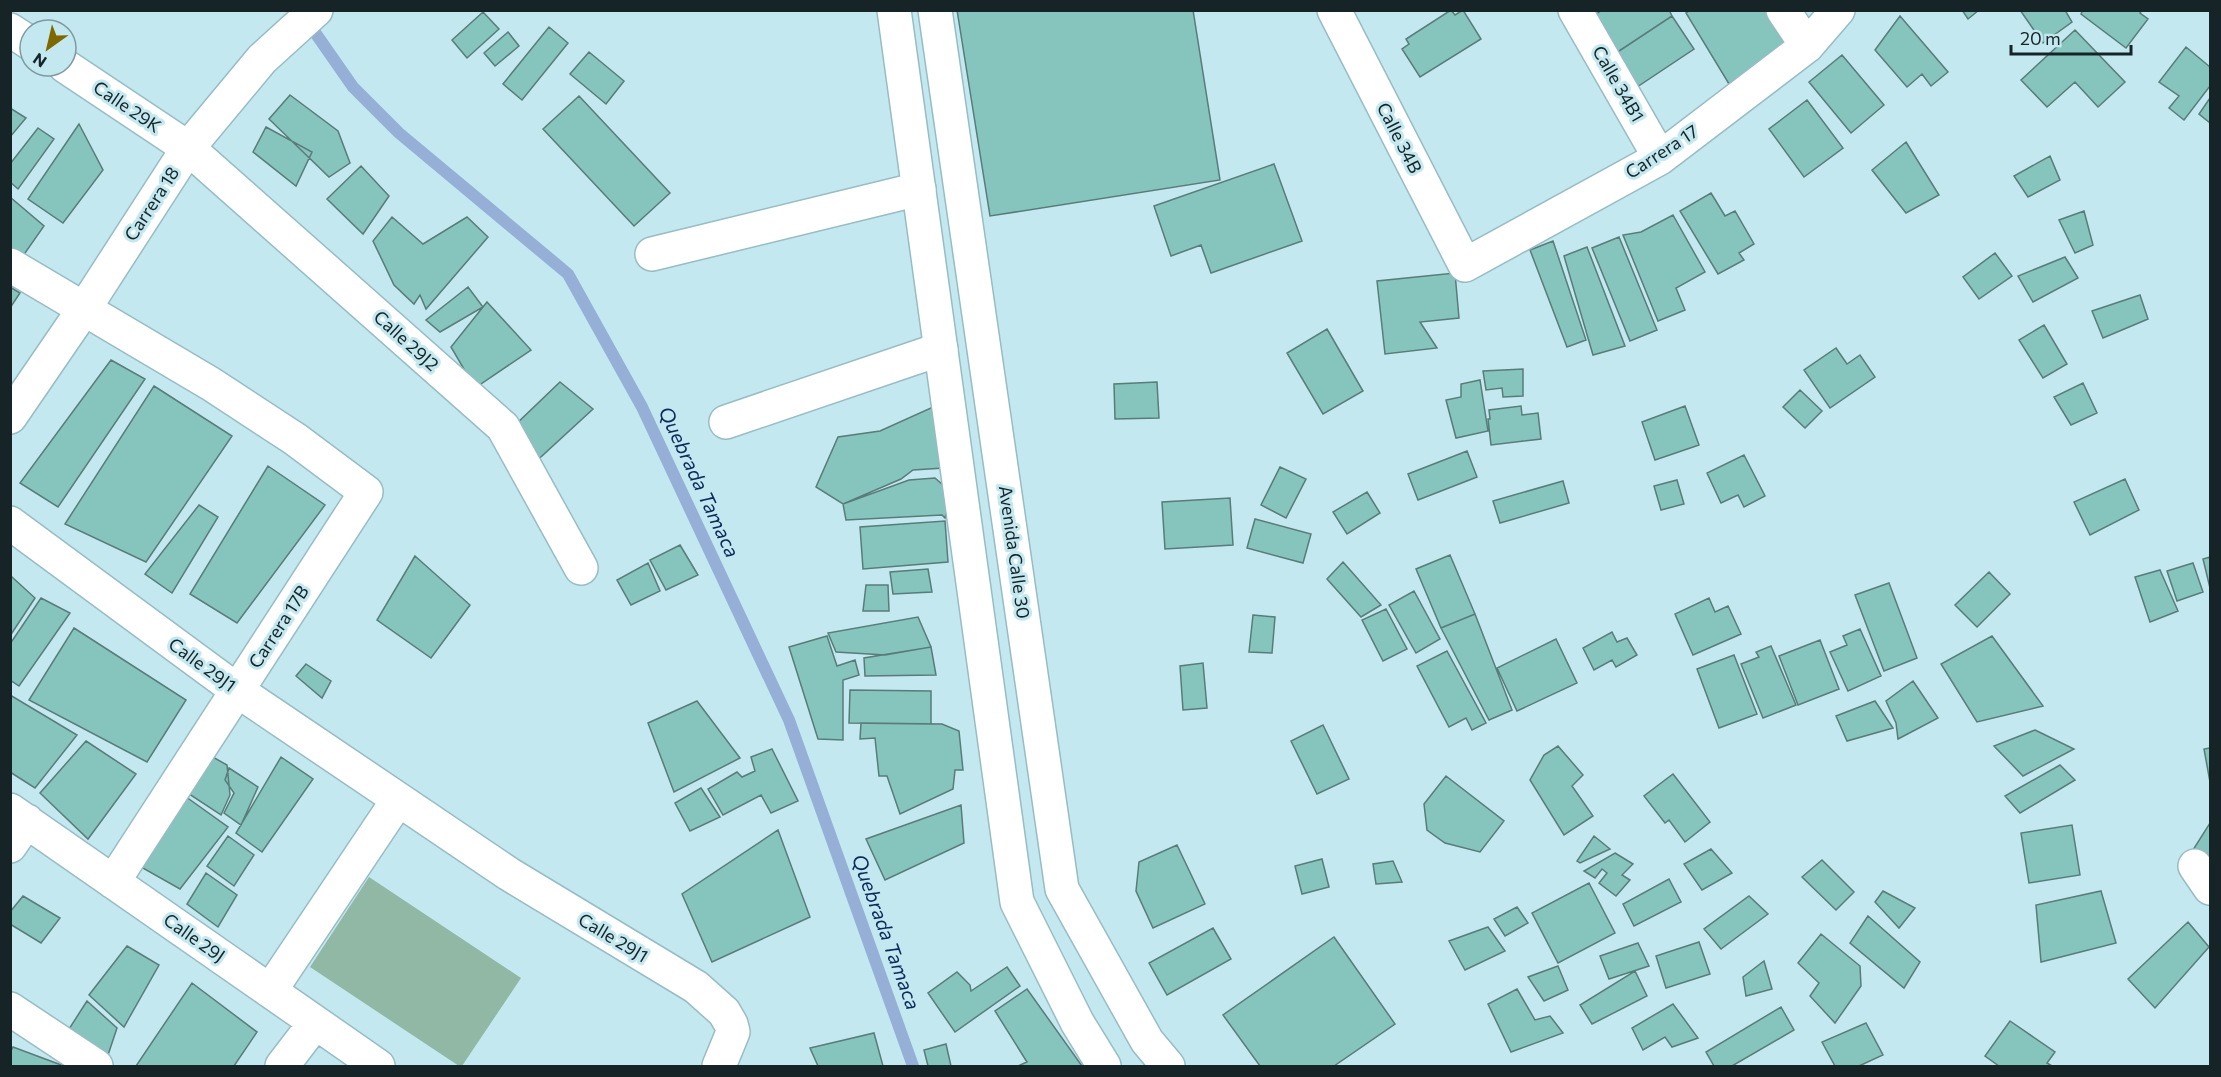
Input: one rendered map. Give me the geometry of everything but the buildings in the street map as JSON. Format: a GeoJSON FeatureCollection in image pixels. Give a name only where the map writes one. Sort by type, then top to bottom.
{"type":"FeatureCollection","features":[{"type":"Feature","properties":{"kind":"street","name":"Carrera 18"},"geometry":{"type":"LineString","coordinates":[[10,417],[84,309],[188,148],[262,59],[316,10]]}},
{"type":"Feature","properties":{"kind":"street"},"geometry":{"type":"LineString","coordinates":[[894,10],[1017,902],[1077,1022],[1104,1066]]}},
{"type":"Feature","properties":{"kind":"street","name":"Avenida Calle 30"},"geometry":{"type":"LineString","coordinates":[[935,10],[1062,889],[1147,1041],[1168,1066]]}},
{"type":"Feature","properties":{"kind":"street","name":"Calle 34B"},"geometry":{"type":"LineString","coordinates":[[1334,10],[1465,265]]}},
{"type":"Feature","properties":{"kind":"street","name":"Calle 34B1"},"geometry":{"type":"LineString","coordinates":[[1575,10],[1660,158]]}},
{"type":"Feature","properties":{"kind":"street"},"geometry":{"type":"LineString","coordinates":[[1783,10],[1807,46]]}},
{"type":"Feature","properties":{"kind":"street","name":"Carrera 17"},"geometry":{"type":"LineString","coordinates":[[1465,265],[1660,158],[1807,46],[1838,10]]}},
{"type":"Feature","properties":{"kind":"street","name":"Calle 29K"},"geometry":{"type":"LineString","coordinates":[[78,75],[188,148]]}},
{"type":"Feature","properties":{"kind":"street","name":"Calle 29J2"},"geometry":{"type":"LineString","coordinates":[[188,148],[503,428],[581,568]]}},
{"type":"Feature","properties":{"kind":"street"},"geometry":{"type":"LineString","coordinates":[[652,254],[919,189]]}},
{"type":"Feature","properties":{"kind":"street"},"geometry":{"type":"LineString","coordinates":[[10,265],[84,309]]}},
{"type":"Feature","properties":{"kind":"street","name":"Carrera 17B"},"geometry":{"type":"LineString","coordinates":[[84,309],[211,384],[295,439],[366,492],[113,882]]}},
{"type":"Feature","properties":{"kind":"street"},"geometry":{"type":"LineString","coordinates":[[726,422],[941,349]]}},
{"type":"Feature","properties":{"kind":"street","name":"Calle 29J1"},"geometry":{"type":"LineString","coordinates":[[10,523],[238,692],[509,874],[696,987],[724,1012],[731,1024],[733,1032],[719,1066]]}},
{"type":"Feature","properties":{"kind":"street"},"geometry":{"type":"LineString","coordinates":[[270,991],[398,800]]}},
{"type":"Feature","properties":{"kind":"street","name":"Calle 29J"},"geometry":{"type":"LineString","coordinates":[[16,826],[113,882],[378,1066]]}},
{"type":"Feature","properties":{"kind":"street"},"geometry":{"type":"LineString","coordinates":[[11,1009],[96,1066]]}},
{"type":"Feature","properties":{"kind":"street"},"geometry":{"type":"LineString","coordinates":[[282,1066],[315,1023]]}},
{"type":"Feature","properties":{"kind":"green space"},"geometry":{"type":"Polygon","coordinates":[[[369,877],[521,978],[462,1066],[310,967],[369,877]]]}},
{"type":"Feature","properties":{"kind":"waterway","name":"Quebrada Tamaca"},"geometry":{"type":"LineString","coordinates":[[307,21],[353,87],[399,133],[568,274],[642,407],[789,720],[913,1066]]}}]}
